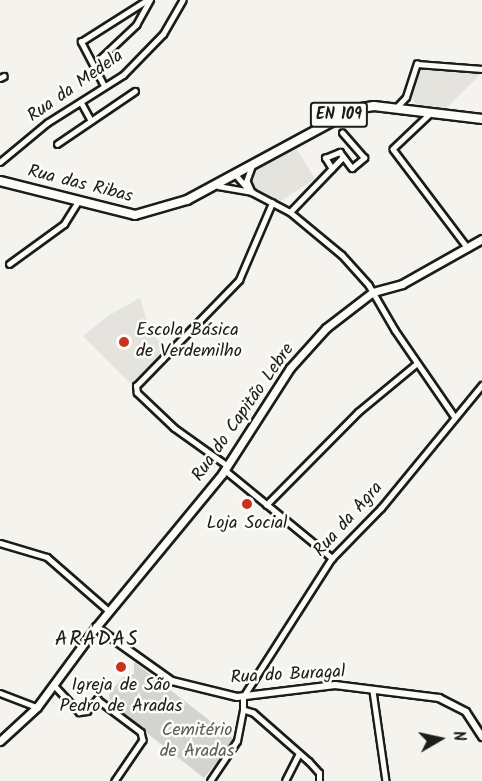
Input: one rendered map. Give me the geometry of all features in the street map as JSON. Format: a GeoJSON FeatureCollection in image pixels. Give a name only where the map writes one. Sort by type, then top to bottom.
{"type":"FeatureCollection","features":[{"type":"Feature","properties":{"kind":"main road","name":"EN 109"},"geometry":{"type":"LineString","coordinates":[[212,187],[252,167],[340,115],[374,106],[482,118]]}},
{"type":"Feature","properties":{"kind":"main road","name":"Rua das Ribas"},"geometry":{"type":"LineString","coordinates":[[0,181],[135,215],[187,200],[212,187]]}},
{"type":"Feature","properties":{"kind":"main road","name":"Rua do Capitão Lebre"},"geometry":{"type":"LineString","coordinates":[[0,741],[37,707],[96,627],[226,468],[290,368],[326,328],[373,292],[402,284],[482,239]]}},
{"type":"Feature","properties":{"kind":"street"},"geometry":{"type":"LineString","coordinates":[[104,86],[81,42],[148,0]]}},
{"type":"Feature","properties":{"kind":"street"},"geometry":{"type":"LineString","coordinates":[[100,59],[141,17],[148,0]]}},
{"type":"Feature","properties":{"kind":"street","name":"Rua da Medela"},"geometry":{"type":"LineString","coordinates":[[0,162],[41,127],[123,75],[163,34],[183,0]]}},
{"type":"Feature","properties":{"kind":"street"},"geometry":{"type":"LineString","coordinates":[[133,9],[141,17]]}},
{"type":"Feature","properties":{"kind":"street"},"geometry":{"type":"LineString","coordinates":[[394,109],[406,98],[414,68],[422,62],[482,69]]}},
{"type":"Feature","properties":{"kind":"street"},"geometry":{"type":"LineString","coordinates":[[57,144],[135,91]]}},
{"type":"Feature","properties":{"kind":"street"},"geometry":{"type":"LineString","coordinates":[[406,98],[422,112]]}},
{"type":"Feature","properties":{"kind":"street"},"geometry":{"type":"LineString","coordinates":[[81,102],[91,120]]}},
{"type":"Feature","properties":{"kind":"street"},"geometry":{"type":"LineString","coordinates":[[431,113],[393,149],[468,248]]}},
{"type":"Feature","properties":{"kind":"street"},"geometry":{"type":"LineString","coordinates":[[332,169],[325,158],[340,152],[352,168],[364,158],[342,133]]}},
{"type":"Feature","properties":{"kind":"street"},"geometry":{"type":"LineString","coordinates":[[290,212],[343,157]]}},
{"type":"Feature","properties":{"kind":"street"},"geometry":{"type":"LineString","coordinates":[[252,167],[247,181],[252,192]]}},
{"type":"Feature","properties":{"kind":"street"},"geometry":{"type":"LineString","coordinates":[[236,175],[252,192]]}},
{"type":"Feature","properties":{"kind":"street"},"geometry":{"type":"LineString","coordinates":[[236,175],[239,188]]}},
{"type":"Feature","properties":{"kind":"street"},"geometry":{"type":"LineString","coordinates":[[212,187],[239,188],[252,192],[290,212],[342,255],[373,292],[416,364],[454,416]]}},
{"type":"Feature","properties":{"kind":"street"},"geometry":{"type":"LineString","coordinates":[[9,264],[64,224],[78,202]]}},
{"type":"Feature","properties":{"kind":"street"},"geometry":{"type":"LineString","coordinates":[[272,203],[239,280],[138,383],[137,393],[168,423],[226,468],[266,505],[332,558]]}},
{"type":"Feature","properties":{"kind":"street"},"geometry":{"type":"LineString","coordinates":[[266,505],[358,412],[416,364]]}},
{"type":"Feature","properties":{"kind":"street","name":"Rua da Agra"},"geometry":{"type":"LineString","coordinates":[[243,697],[332,558],[381,508],[454,416],[482,385]]}},
{"type":"Feature","properties":{"kind":"street"},"geometry":{"type":"LineString","coordinates":[[0,543],[47,557],[110,611]]}},
{"type":"Feature","properties":{"kind":"street","name":"Rua do Buragal"},"geometry":{"type":"LineString","coordinates":[[96,627],[172,681],[243,697],[327,686],[453,703],[466,712],[482,737]]}},
{"type":"Feature","properties":{"kind":"street"},"geometry":{"type":"LineString","coordinates":[[252,684],[252,696]]}},
{"type":"Feature","properties":{"kind":"street"},"geometry":{"type":"LineString","coordinates":[[54,685],[79,712],[87,711],[97,699],[141,732],[143,740],[115,781]]}},
{"type":"Feature","properties":{"kind":"street"},"geometry":{"type":"LineString","coordinates":[[373,691],[386,781]]}},
{"type":"Feature","properties":{"kind":"street"},"geometry":{"type":"LineString","coordinates":[[0,693],[37,707]]}},
{"type":"Feature","properties":{"kind":"street"},"geometry":{"type":"LineString","coordinates":[[210,781],[237,741],[243,697]]}},
{"type":"Feature","properties":{"kind":"street"},"geometry":{"type":"LineString","coordinates":[[243,710],[253,713],[319,772],[319,781]]}},
{"type":"Feature","properties":{"kind":"street"},"geometry":{"type":"LineString","coordinates":[[285,781],[299,754]]}},
{"type":"Feature","properties":{"kind":"shaded area"},"geometry":{"type":"Polygon","coordinates":[[[428,65],[482,73],[446,108],[416,104],[410,97],[417,71],[428,65]]]}},
{"type":"Feature","properties":{"kind":"shaded area"},"geometry":{"type":"Polygon","coordinates":[[[295,146],[315,179],[279,202],[252,189],[248,180],[250,174],[295,146]]]}},
{"type":"Feature","properties":{"kind":"shaded area","name":"Escola Básica de Verdemilho"},"geometry":{"type":"Polygon","coordinates":[[[140,298],[151,333],[166,348],[131,384],[83,336],[108,316],[140,298]]]}},
{"type":"Feature","properties":{"kind":"green space","name":"Cemitério de Aradas"},"geometry":{"type":"Polygon","coordinates":[[[134,662],[235,740],[204,778],[110,704],[109,694],[122,678],[134,674],[134,662]]]}},
{"type":"Feature","properties":{"kind":"place","name":"Escola Básica de Verdemilho"},"geometry":{"type":"Point","coordinates":[124,342]}},
{"type":"Feature","properties":{"kind":"place","name":"Loja Social"},"geometry":{"type":"Point","coordinates":[247,504]}},
{"type":"Feature","properties":{"kind":"place","name":"Igreja de São Pedro de Aradas"},"geometry":{"type":"Point","coordinates":[121,667]}},
{"type":"Feature","properties":{"kind":"district","name":"ARADAS"},"geometry":{"type":"Point","coordinates":[97,640]}}]}
